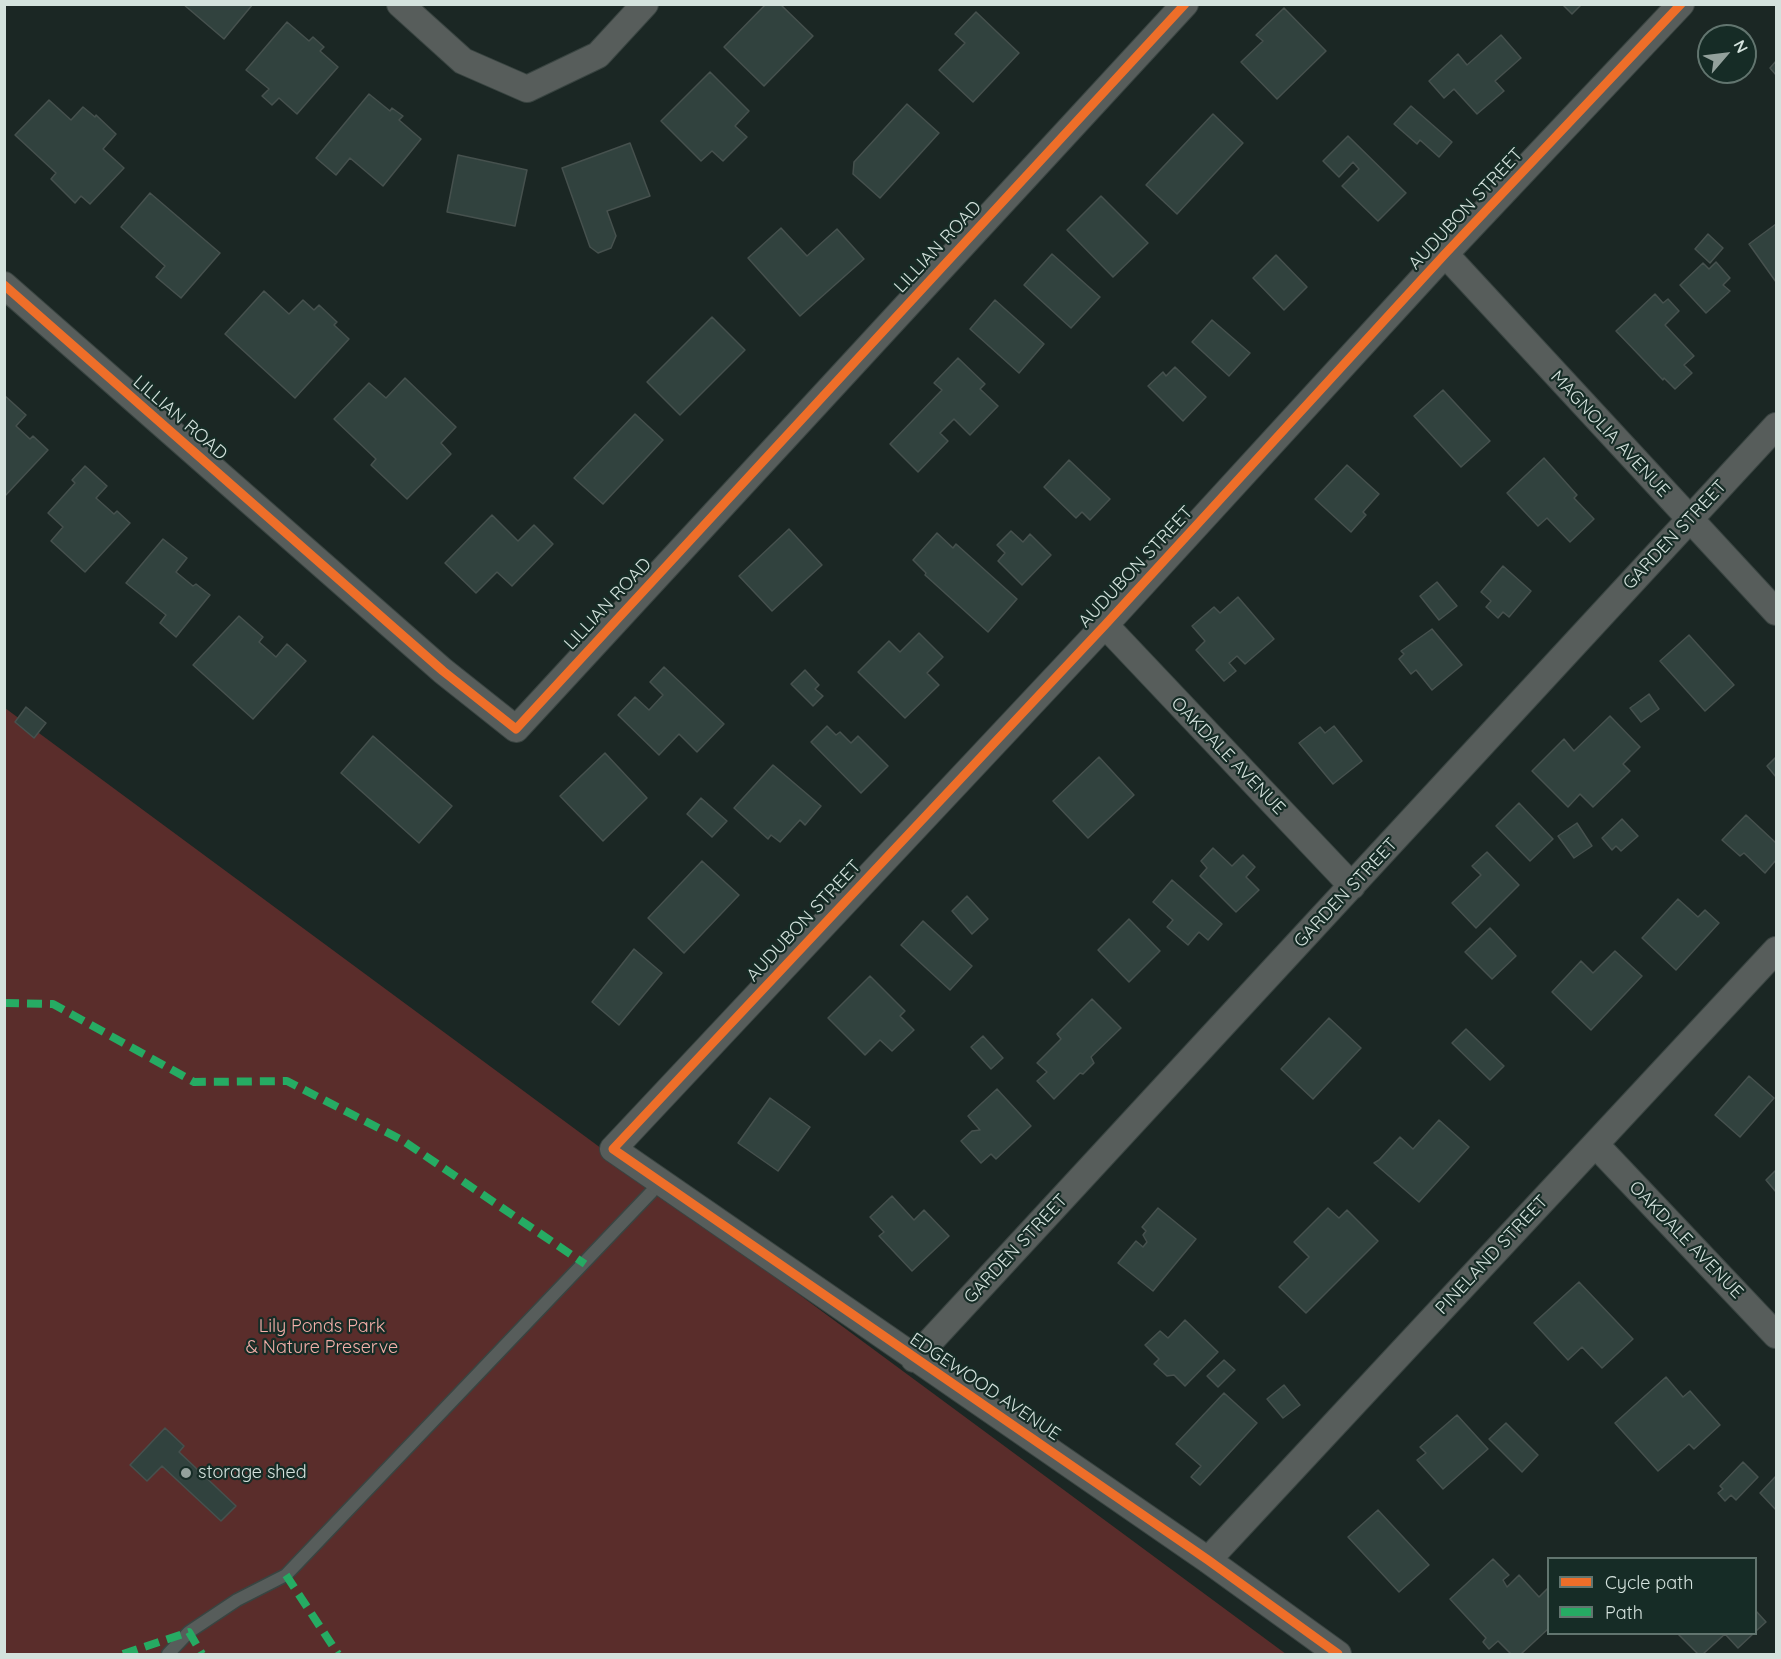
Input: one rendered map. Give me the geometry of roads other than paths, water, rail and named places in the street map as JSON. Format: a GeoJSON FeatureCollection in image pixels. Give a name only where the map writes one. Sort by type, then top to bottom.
{"type":"FeatureCollection","features":[{"type":"Feature","properties":{"kind":"street"},"geometry":{"type":"LineString","coordinates":[[400,4],[463,61],[527,88],[598,55],[645,4]]}},
{"type":"Feature","properties":{"kind":"street","name":"LILLIAN ROAD"},"geometry":{"type":"LineString","coordinates":[[4,285],[443,671],[516,729],[1185,4]]}},
{"type":"Feature","properties":{"kind":"street","name":"AUDUBON STREET"},"geometry":{"type":"LineString","coordinates":[[613,1149],[1105,626],[1445,254],[1682,4]]}},
{"type":"Feature","properties":{"kind":"street","name":"MAGNOLIA AVENUE"},"geometry":{"type":"LineString","coordinates":[[1445,254],[1776,612]]}},
{"type":"Feature","properties":{"kind":"street","name":"GARDEN STREET"},"geometry":{"type":"LineString","coordinates":[[914,1359],[1776,426]]}},
{"type":"Feature","properties":{"kind":"street","name":"OAKDALE AVENUE"},"geometry":{"type":"LineString","coordinates":[[1105,626],[1352,886]]}},
{"type":"Feature","properties":{"kind":"street","name":"PINELAND STREET"},"geometry":{"type":"LineString","coordinates":[[1208,1560],[1776,950]]}},
{"type":"Feature","properties":{"kind":"street","name":"OAKDALE AVENUE"},"geometry":{"type":"LineString","coordinates":[[1596,1145],[1776,1335]]}},
{"type":"Feature","properties":{"kind":"street","name":"EDGEWOOD AVENUE"},"geometry":{"type":"LineString","coordinates":[[613,1149],[1208,1560],[1338,1654]]}},
{"type":"Feature","properties":{"kind":"lane"},"geometry":{"type":"LineString","coordinates":[[168,1654],[189,1632],[237,1600],[286,1575],[661,1182]]}},
{"type":"Feature","properties":{"kind":"place","name":"storage shed"},"geometry":{"type":"Point","coordinates":[186,1473]}},
{"type":"Feature","properties":{"kind":"park label","name":"Lily Ponds Park & Nature Preserve"},"geometry":{"type":"Point","coordinates":[322,1337]}}]}
